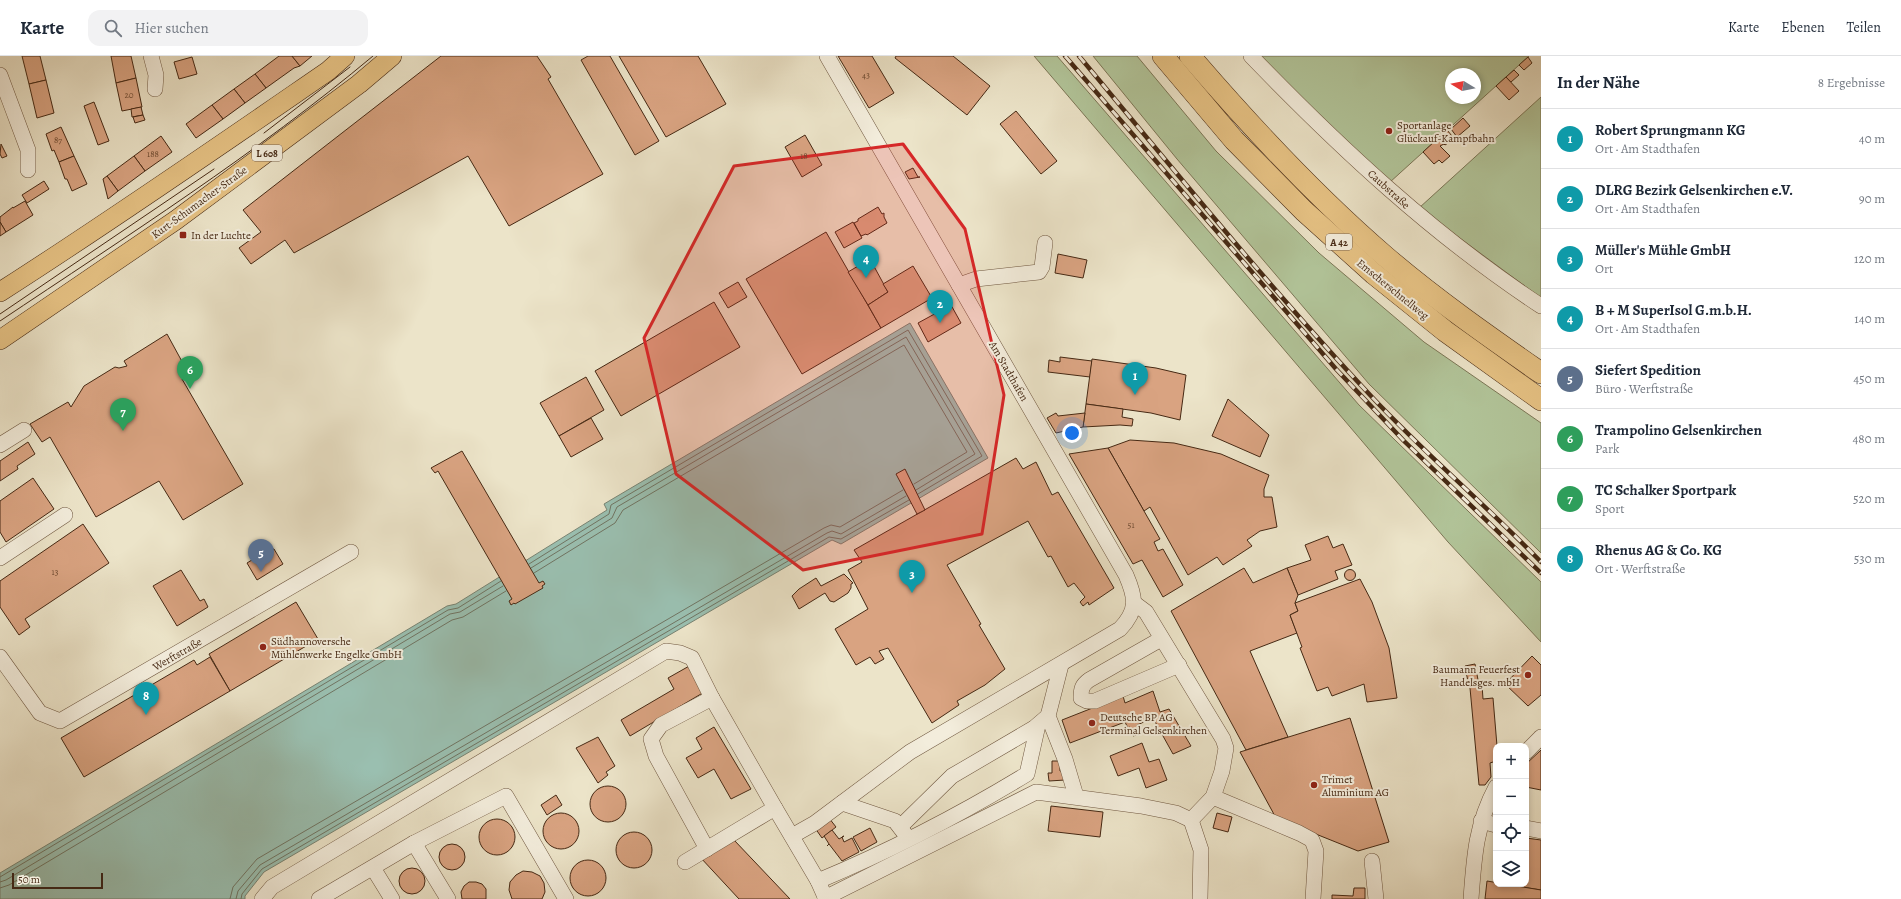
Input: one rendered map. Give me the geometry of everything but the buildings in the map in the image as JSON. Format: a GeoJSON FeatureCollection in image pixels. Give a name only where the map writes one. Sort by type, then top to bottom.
{"type":"FeatureCollection","features":[{"type":"Feature","properties":{"kind":"highway","name":"Emscherschnellweg"},"geometry":{"type":"LineString","coordinates":[[1163,56],[1234,140],[1304,210],[1374,274],[1445,331],[1541,400]]}},
{"type":"Feature","properties":{"kind":"highway","name":"Emscherschnellweg"},"geometry":{"type":"LineString","coordinates":[[1190,56],[1249,125],[1320,196],[1386,257],[1454,313],[1541,373]]}},
{"type":"Feature","properties":{"kind":"main road"},"geometry":{"type":"LineString","coordinates":[[0,292],[86,237],[187,168],[328,71],[344,56]]}},
{"type":"Feature","properties":{"kind":"main road","name":"Kurt-Schumacher-Straße"},"geometry":{"type":"LineString","coordinates":[[0,340],[176,220],[359,84],[392,56]]}},
{"type":"Feature","properties":{"kind":"street"},"geometry":{"type":"LineString","coordinates":[[151,56],[156,75],[155,89]]}},
{"type":"Feature","properties":{"kind":"street","name":"Am Stadthafen"},"geometry":{"type":"LineString","coordinates":[[827,56],[1126,575],[1133,591],[1134,603]]}},
{"type":"Feature","properties":{"kind":"street","name":"Caubstraße"},"geometry":{"type":"LineString","coordinates":[[1251,56],[1356,160],[1411,209],[1485,266],[1541,306]]}},
{"type":"Feature","properties":{"kind":"street"},"geometry":{"type":"LineString","coordinates":[[0,75],[28,150],[28,170]]}},
{"type":"Feature","properties":{"kind":"street"},"geometry":{"type":"LineString","coordinates":[[959,285],[976,280],[1039,272],[1042,267],[1045,243]]}},
{"type":"Feature","properties":{"kind":"street"},"geometry":{"type":"LineString","coordinates":[[0,445],[24,430]]}},
{"type":"Feature","properties":{"kind":"street"},"geometry":{"type":"LineString","coordinates":[[0,558],[66,515]]}},
{"type":"Feature","properties":{"kind":"street","name":"Werftstraße"},"geometry":{"type":"LineString","coordinates":[[0,657],[40,713],[60,721],[351,552]]}},
{"type":"Feature","properties":{"kind":"street"},"geometry":{"type":"LineString","coordinates":[[792,836],[842,803],[910,752],[1120,629],[1129,619],[1134,603],[1146,612],[1223,738],[1226,748],[1222,771],[1213,797],[1191,820]]}},
{"type":"Feature","properties":{"kind":"street"},"geometry":{"type":"LineString","coordinates":[[1161,638],[1089,680],[1084,684],[1081,690],[1081,698],[1087,701],[1095,701],[1178,665]]}},
{"type":"Feature","properties":{"kind":"street"},"geometry":{"type":"LineString","coordinates":[[262,899],[272,887],[666,651],[680,653],[692,658],[712,698],[818,881],[826,898],[1036,792],[1076,796],[1169,811],[1191,820],[1201,850],[1200,899]]}},
{"type":"Feature","properties":{"kind":"street"},"geometry":{"type":"LineString","coordinates":[[818,881],[865,862],[968,810],[1026,774],[1061,664]]}},
{"type":"Feature","properties":{"kind":"street"},"geometry":{"type":"LineString","coordinates":[[707,849],[656,756],[651,739],[661,725],[712,698]]}},
{"type":"Feature","properties":{"kind":"street"},"geometry":{"type":"LineString","coordinates":[[1043,721],[1065,759],[1076,796]]}},
{"type":"Feature","properties":{"kind":"street"},"geometry":{"type":"LineString","coordinates":[[900,827],[952,776],[1043,721]]}},
{"type":"Feature","properties":{"kind":"street"},"geometry":{"type":"LineString","coordinates":[[1529,749],[1541,738]]}},
{"type":"Feature","properties":{"kind":"street"},"geometry":{"type":"LineString","coordinates":[[1471,899],[1474,854],[1481,821],[1493,794]]}},
{"type":"Feature","properties":{"kind":"street"},"geometry":{"type":"LineString","coordinates":[[319,899],[414,843],[506,796],[566,899]]}},
{"type":"Feature","properties":{"kind":"street"},"geometry":{"type":"LineString","coordinates":[[1213,797],[1299,833],[1312,840],[1316,852],[1313,899]]}},
{"type":"Feature","properties":{"kind":"street"},"geometry":{"type":"LineString","coordinates":[[842,803],[894,821],[909,840]]}},
{"type":"Feature","properties":{"kind":"street"},"geometry":{"type":"LineString","coordinates":[[685,862],[775,808]]}},
{"type":"Feature","properties":{"kind":"street"},"geometry":{"type":"LineString","coordinates":[[1481,821],[1493,824]]}},
{"type":"Feature","properties":{"kind":"street"},"geometry":{"type":"LineString","coordinates":[[1529,829],[1541,831]]}},
{"type":"Feature","properties":{"kind":"street"},"geometry":{"type":"LineString","coordinates":[[414,843],[448,899]]}},
{"type":"Feature","properties":{"kind":"street"},"geometry":{"type":"LineString","coordinates":[[1372,861],[1376,899]]}},
{"type":"Feature","properties":{"kind":"street"},"geometry":{"type":"LineString","coordinates":[[373,868],[392,899]]}},
{"type":"Feature","properties":{"kind":"highlighted area"},"geometry":{"type":"Polygon","coordinates":[[[903,144],[965,229],[1004,395],[982,534],[803,570],[676,474],[644,338],[734,166],[903,144]]]}},
{"type":"Feature","properties":{"kind":"shaded area"},"geometry":{"type":"Polygon","coordinates":[[[1034,56],[1057,56],[1359,405],[1541,582],[1541,642],[1448,542],[1034,56]]]}},
{"type":"Feature","properties":{"kind":"shaded area"},"geometry":{"type":"Polygon","coordinates":[[[1093,56],[1137,56],[1216,151],[1319,253],[1424,342],[1541,423],[1541,553],[1369,384],[1177,159],[1093,56]]]}},
{"type":"Feature","properties":{"kind":"shaded area","name":"Sportanlage Glückauf-Kampfbahn"},"geometry":{"type":"Polygon","coordinates":[[[1255,56],[1529,56],[1481,100],[1481,68],[1445,68],[1445,104],[1476,104],[1389,183],[1255,56]]]}},
{"type":"Feature","properties":{"kind":"shaded area"},"geometry":{"type":"Polygon","coordinates":[[[1541,97],[1541,298],[1419,208],[1541,97]]]}},
{"type":"Feature","properties":{"kind":"water"},"geometry":{"type":"Polygon","coordinates":[[[910,323],[988,458],[841,544],[832,540],[264,872],[245,896],[245,899],[0,899],[0,873],[447,606],[456,604],[607,510],[604,504],[910,323]]]}},
{"type":"Feature","properties":{"kind":"tram line"},"geometry":{"type":"LineString","coordinates":[[0,321],[143,226],[237,161],[329,92],[373,56]]}},
{"type":"Feature","properties":{"kind":"tram line"},"geometry":{"type":"LineString","coordinates":[[264,133],[350,67]]}},
{"type":"Feature","properties":{"kind":"tram line"},"geometry":{"type":"LineString","coordinates":[[0,314],[214,169]]}},
{"type":"Feature","properties":{"kind":"railway"},"geometry":{"type":"LineString","coordinates":[[1065,56],[1336,369],[1404,441],[1541,573]]}},
{"type":"Feature","properties":{"kind":"railway"},"geometry":{"type":"LineString","coordinates":[[1079,56],[1223,228],[1333,355],[1371,396],[1434,459],[1541,562]]}},
{"type":"Feature","properties":{"kind":"place","name":"Sportanlage Glückauf-Kampfbahn"},"geometry":{"type":"Point","coordinates":[1389,131]}},
{"type":"Feature","properties":{"kind":"place","name":"In der Luchte"},"geometry":{"type":"Point","coordinates":[183,235]}},
{"type":"Feature","properties":{"kind":"place","name":"B + M SuperIsol G.m.b.H."},"geometry":{"type":"Point","coordinates":[866,278]}},
{"type":"Feature","properties":{"kind":"place","name":"DLRG Bezirk Gelsenkirchen e.V."},"geometry":{"type":"Point","coordinates":[940,323]}},
{"type":"Feature","properties":{"kind":"place","name":"Trampolino Gelsenkirchen"},"geometry":{"type":"Point","coordinates":[190,389]}},
{"type":"Feature","properties":{"kind":"place","name":"Robert Sprungmann KG"},"geometry":{"type":"Point","coordinates":[1135,395]}},
{"type":"Feature","properties":{"kind":"place","name":"TC Schalker Sportpark"},"geometry":{"type":"Point","coordinates":[123,431]}},
{"type":"Feature","properties":{"kind":"place","name":"Siefert Spedition"},"geometry":{"type":"Point","coordinates":[261,572]}},
{"type":"Feature","properties":{"kind":"place","name":"Müller's Mühle GmbH"},"geometry":{"type":"Point","coordinates":[912,593]}},
{"type":"Feature","properties":{"kind":"place","name":"Südhannoversche Mühlenwerke Engelke GmbH"},"geometry":{"type":"Point","coordinates":[263,647]}},
{"type":"Feature","properties":{"kind":"place","name":"Baumann Feuerfest Handelsges. mbH"},"geometry":{"type":"Point","coordinates":[1528,675]}},
{"type":"Feature","properties":{"kind":"place","name":"Rhenus AG & Co. KG"},"geometry":{"type":"Point","coordinates":[146,715]}},
{"type":"Feature","properties":{"kind":"place","name":"Deutsche BP AG Terminal Gelsenkirchen"},"geometry":{"type":"Point","coordinates":[1092,723]}},
{"type":"Feature","properties":{"kind":"place","name":"Trimet Aluminium AG"},"geometry":{"type":"Point","coordinates":[1314,785]}}]}
